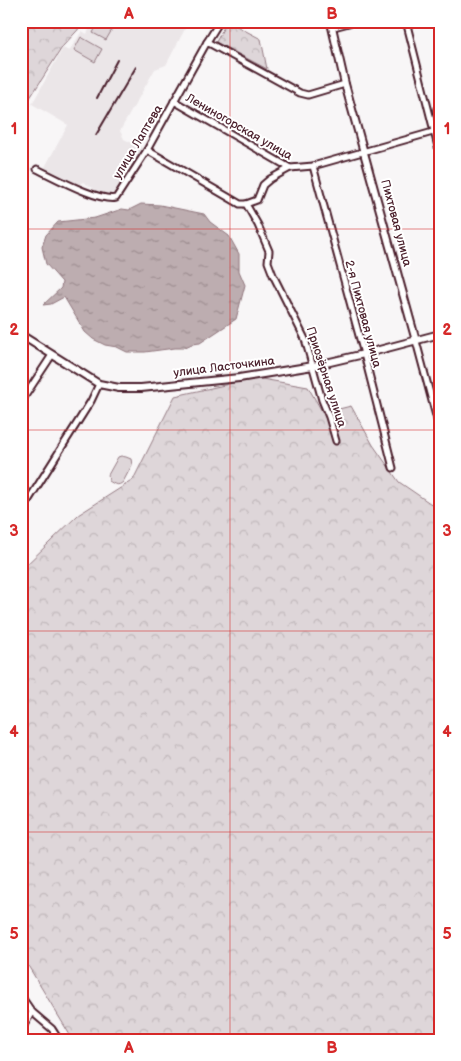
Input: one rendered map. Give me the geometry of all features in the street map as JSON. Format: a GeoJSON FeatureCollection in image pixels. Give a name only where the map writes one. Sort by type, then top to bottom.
{"type":"FeatureCollection","features":[{"type":"Feature","properties":{"kind":"street","name":"улица Лаптева"},"geometry":{"type":"LineString","coordinates":[[37,169],[97,197],[111,200],[116,198],[147,150],[220,21]]}},
{"type":"Feature","properties":{"kind":"street"},"geometry":{"type":"LineString","coordinates":[[331,24],[354,21]]}},
{"type":"Feature","properties":{"kind":"street"},"geometry":{"type":"LineString","coordinates":[[406,21],[437,131],[440,155]]}},
{"type":"Feature","properties":{"kind":"street","name":"Пихтовая улица"},"geometry":{"type":"LineString","coordinates":[[331,24],[440,431]]}},
{"type":"Feature","properties":{"kind":"street"},"geometry":{"type":"LineString","coordinates":[[207,42],[300,93],[308,95],[346,84]]}},
{"type":"Feature","properties":{"kind":"street","name":"Лениногорская улица"},"geometry":{"type":"LineString","coordinates":[[174,101],[290,168],[313,166],[437,131]]}},
{"type":"Feature","properties":{"kind":"street"},"geometry":{"type":"LineString","coordinates":[[147,150],[240,204],[256,200],[263,185],[290,168]]}},
{"type":"Feature","properties":{"kind":"street","name":"2-я Пихтовая улица"},"geometry":{"type":"LineString","coordinates":[[313,166],[393,468]]}},
{"type":"Feature","properties":{"kind":"street","name":"Приозёрная улица"},"geometry":{"type":"LineString","coordinates":[[246,204],[258,225],[269,251],[268,262],[273,274],[305,340],[336,441]]}},
{"type":"Feature","properties":{"kind":"street","name":"улица Ласточкина"},"geometry":{"type":"LineString","coordinates":[[21,335],[100,384],[119,388],[141,388],[239,378],[314,366],[440,334]]}},
{"type":"Feature","properties":{"kind":"street"},"geometry":{"type":"LineString","coordinates":[[21,402],[52,355]]}},
{"type":"Feature","properties":{"kind":"street"},"geometry":{"type":"LineString","coordinates":[[21,512],[67,441],[100,384]]}},
{"type":"Feature","properties":{"kind":"street"},"geometry":{"type":"LineString","coordinates":[[21,996],[32,1012],[52,1028],[59,1040]]}},
{"type":"Feature","properties":{"kind":"street"},"geometry":{"type":"LineString","coordinates":[[21,1030],[32,1012]]}},
{"type":"Feature","properties":{"kind":"shaded area"},"geometry":{"type":"Polygon","coordinates":[[[93,21],[184,21],[185,29],[166,65],[155,69],[120,131],[124,139],[146,150],[115,203],[94,193],[92,191],[93,188],[83,182],[78,185],[46,172],[45,167],[68,125],[32,104],[63,48],[69,51],[82,31],[87,34],[93,21]]]}},
{"type":"Feature","properties":{"kind":"green space"},"geometry":{"type":"Polygon","coordinates":[[[21,21],[86,21],[63,46],[21,112],[21,21]]]}},
{"type":"Feature","properties":{"kind":"green space"},"geometry":{"type":"Polygon","coordinates":[[[99,21],[117,21],[106,40],[93,33],[99,21]]]}},
{"type":"Feature","properties":{"kind":"green space"},"geometry":{"type":"Polygon","coordinates":[[[227,21],[261,39],[267,69],[216,42],[227,21]]]}},
{"type":"Feature","properties":{"kind":"green space"},"geometry":{"type":"Polygon","coordinates":[[[81,37],[102,49],[95,62],[74,50],[81,37]]]}},
{"type":"Feature","properties":{"kind":"green space"},"geometry":{"type":"Polygon","coordinates":[[[21,234],[26,246],[26,254],[21,293],[21,234]]]}},
{"type":"Feature","properties":{"kind":"green space"},"geometry":{"type":"Polygon","coordinates":[[[256,378],[308,387],[323,413],[351,406],[373,445],[399,482],[440,510],[440,1040],[73,1040],[21,954],[21,570],[78,515],[133,480],[175,396],[256,378]]]}},
{"type":"Feature","properties":{"kind":"green space"},"geometry":{"type":"Polygon","coordinates":[[[118,457],[131,459],[132,465],[123,482],[116,484],[109,481],[108,475],[118,457]]]}},
{"type":"Feature","properties":{"kind":"water"},"geometry":{"type":"Polygon","coordinates":[[[141,204],[160,205],[204,214],[210,222],[229,236],[239,254],[239,271],[245,285],[236,319],[200,343],[183,348],[127,352],[93,339],[85,332],[64,297],[51,304],[43,305],[61,288],[62,282],[46,264],[42,247],[46,235],[58,222],[95,218],[122,209],[129,210],[141,204]]]}},
{"type":"Feature","properties":{"kind":"railway"},"geometry":{"type":"LineString","coordinates":[[97,98],[117,60]]}},
{"type":"Feature","properties":{"kind":"railway"},"geometry":{"type":"LineString","coordinates":[[96,135],[136,67]]}}]}
